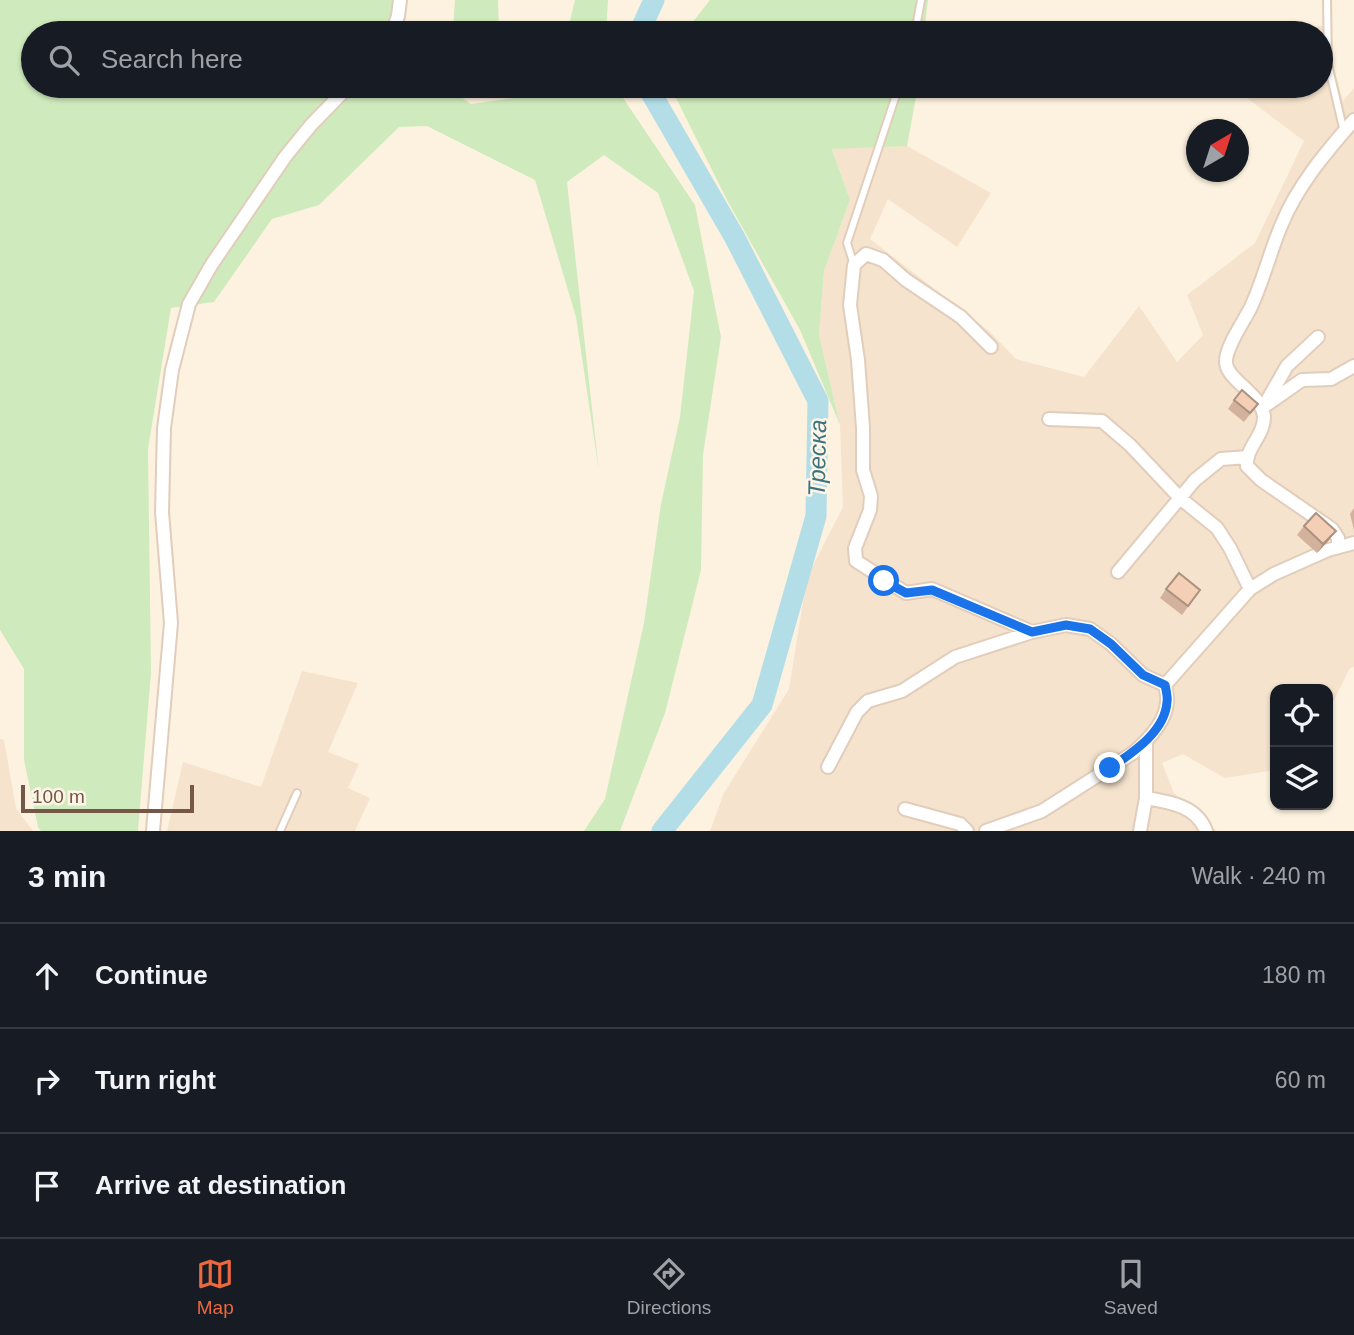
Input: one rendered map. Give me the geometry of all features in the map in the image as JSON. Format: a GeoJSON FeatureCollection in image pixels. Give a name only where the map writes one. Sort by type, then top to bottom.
{"type":"FeatureCollection","features":[{"type":"Feature","properties":{"kind":"street"},"geometry":{"type":"LineString","coordinates":[[396,21],[400,0]]}},
{"type":"Feature","properties":{"kind":"street"},"geometry":{"type":"LineString","coordinates":[[153,831],[171,623],[162,512],[164,428],[172,370],[189,304],[212,264],[285,157],[304,132],[337,98]]}},
{"type":"Feature","properties":{"kind":"street"},"geometry":{"type":"LineString","coordinates":[[1338,547],[1338,538],[1332,529],[1261,480],[1247,466],[1248,457],[1261,433],[1264,419],[1262,408],[1256,398],[1227,370],[1226,360],[1252,304],[1280,227],[1291,206],[1322,156],[1354,120]]}},
{"type":"Feature","properties":{"kind":"street"},"geometry":{"type":"LineString","coordinates":[[991,347],[961,317],[906,281],[883,260],[866,254],[854,265],[850,305],[860,387],[863,470],[871,496],[870,510],[855,548],[856,561],[906,593],[932,590],[1032,632]]}},
{"type":"Feature","properties":{"kind":"street"},"geometry":{"type":"LineString","coordinates":[[1262,408],[1287,366],[1318,337]]}},
{"type":"Feature","properties":{"kind":"street"},"geometry":{"type":"LineString","coordinates":[[1262,408],[1302,380],[1331,379],[1354,366]]}},
{"type":"Feature","properties":{"kind":"street"},"geometry":{"type":"LineString","coordinates":[[1049,419],[1102,421],[1130,445],[1180,498],[1217,528],[1250,589]]}},
{"type":"Feature","properties":{"kind":"street"},"geometry":{"type":"LineString","coordinates":[[1118,572],[1195,480],[1221,459],[1248,457]]}},
{"type":"Feature","properties":{"kind":"street"},"geometry":{"type":"LineString","coordinates":[[986,831],[1015,825],[1042,811],[1133,753],[1146,742],[1161,718],[1167,703],[1165,685],[1250,589],[1274,574],[1354,543]]}},
{"type":"Feature","properties":{"kind":"street"},"geometry":{"type":"LineString","coordinates":[[828,767],[857,712],[868,701],[902,691],[956,657],[1032,632],[1066,625],[1090,629],[1111,644],[1143,675],[1165,685]]}},
{"type":"Feature","properties":{"kind":"street"},"geometry":{"type":"LineString","coordinates":[[1140,831],[1146,798],[1146,742]]}},
{"type":"Feature","properties":{"kind":"street"},"geometry":{"type":"LineString","coordinates":[[1146,798],[1164,801],[1195,814],[1202,820],[1206,831]]}},
{"type":"Feature","properties":{"kind":"street"},"geometry":{"type":"LineString","coordinates":[[905,809],[960,824],[967,831]]}},
{"type":"Feature","properties":{"kind":"lane"},"geometry":{"type":"LineString","coordinates":[[918,21],[922,0]]}},
{"type":"Feature","properties":{"kind":"lane"},"geometry":{"type":"LineString","coordinates":[[1327,0],[1327,21]]}},
{"type":"Feature","properties":{"kind":"lane"},"geometry":{"type":"LineString","coordinates":[[1333,85],[1344,132]]}},
{"type":"Feature","properties":{"kind":"lane"},"geometry":{"type":"LineString","coordinates":[[854,265],[847,243],[895,98]]}},
{"type":"Feature","properties":{"kind":"lane"},"geometry":{"type":"LineString","coordinates":[[280,831],[297,793]]}},
{"type":"Feature","properties":{"kind":"shaded area"},"geometry":{"type":"Polygon","coordinates":[[[1333,65],[1343,101],[1354,88],[1354,667],[1350,668],[1333,702],[1333,684],[1270,684],[1270,771],[1225,778],[1183,754],[1162,763],[1174,793],[1217,831],[710,831],[724,793],[789,689],[807,577],[843,507],[840,425],[819,335],[824,271],[850,200],[832,148],[907,146],[991,193],[957,247],[888,199],[870,239],[990,332],[1016,359],[1084,377],[1139,306],[1177,362],[1203,335],[1187,295],[1255,243],[1304,141],[1247,98],[1333,98],[1333,65]]]}},
{"type":"Feature","properties":{"kind":"shaded area"},"geometry":{"type":"Polygon","coordinates":[[[302,671],[358,683],[328,752],[359,764],[348,788],[370,798],[355,831],[167,831],[183,762],[261,787],[302,671]]]}},
{"type":"Feature","properties":{"kind":"shaded area"},"geometry":{"type":"Polygon","coordinates":[[[0,739],[4,740],[16,808],[33,831],[0,831],[0,739]]]}},
{"type":"Feature","properties":{"kind":"green space"},"geometry":{"type":"Polygon","coordinates":[[[0,0],[393,0],[401,21],[21,21],[21,98],[462,98],[471,104],[514,98],[623,98],[695,205],[721,337],[703,455],[701,570],[665,713],[620,831],[584,831],[605,799],[644,623],[661,504],[680,417],[694,291],[658,193],[604,155],[567,182],[599,472],[576,317],[535,180],[427,126],[399,127],[319,205],[272,219],[214,302],[171,308],[148,449],[151,673],[138,831],[41,831],[38,827],[24,760],[24,669],[0,630],[0,0]]]}},
{"type":"Feature","properties":{"kind":"green space"},"geometry":{"type":"Polygon","coordinates":[[[455,0],[498,0],[499,21],[454,21],[455,0]]]}},
{"type":"Feature","properties":{"kind":"green space"},"geometry":{"type":"Polygon","coordinates":[[[575,0],[608,0],[607,21],[570,21],[575,0]]]}},
{"type":"Feature","properties":{"kind":"green space"},"geometry":{"type":"Polygon","coordinates":[[[710,0],[928,0],[925,21],[693,21],[710,0]]]}},
{"type":"Feature","properties":{"kind":"green space"},"geometry":{"type":"Polygon","coordinates":[[[676,98],[916,98],[907,146],[832,149],[850,200],[824,271],[819,335],[840,425],[800,330],[727,200],[676,98]]]}},
{"type":"Feature","properties":{"kind":"building"},"geometry":{"type":"Polygon","coordinates":[[[1242,390],[1258,404],[1250,413],[1234,400],[1242,390]]]}},
{"type":"Feature","properties":{"kind":"building"},"geometry":{"type":"Polygon","coordinates":[[[1316,513],[1336,531],[1323,544],[1304,526],[1316,513]]]}},
{"type":"Feature","properties":{"kind":"building"},"geometry":{"type":"Polygon","coordinates":[[[1179,573],[1200,590],[1188,606],[1166,589],[1179,573]]]}},
{"type":"Feature","properties":{"kind":"waterway","name":"Треска"},"geometry":{"type":"LineString","coordinates":[[644,21],[654,0]]}},
{"type":"Feature","properties":{"kind":"waterway","name":"Треска"},"geometry":{"type":"LineString","coordinates":[[654,98],[735,238],[818,401],[816,516],[762,705],[662,831]]}},
{"type":"Feature","properties":{"kind":"route"},"geometry":{"type":"LineString","coordinates":[[884,581],[906,593],[932,590],[1032,632],[1066,625],[1090,629],[1111,644],[1143,675],[1165,685],[1167,703],[1154,731],[1133,753],[1110,768]]}}]}
